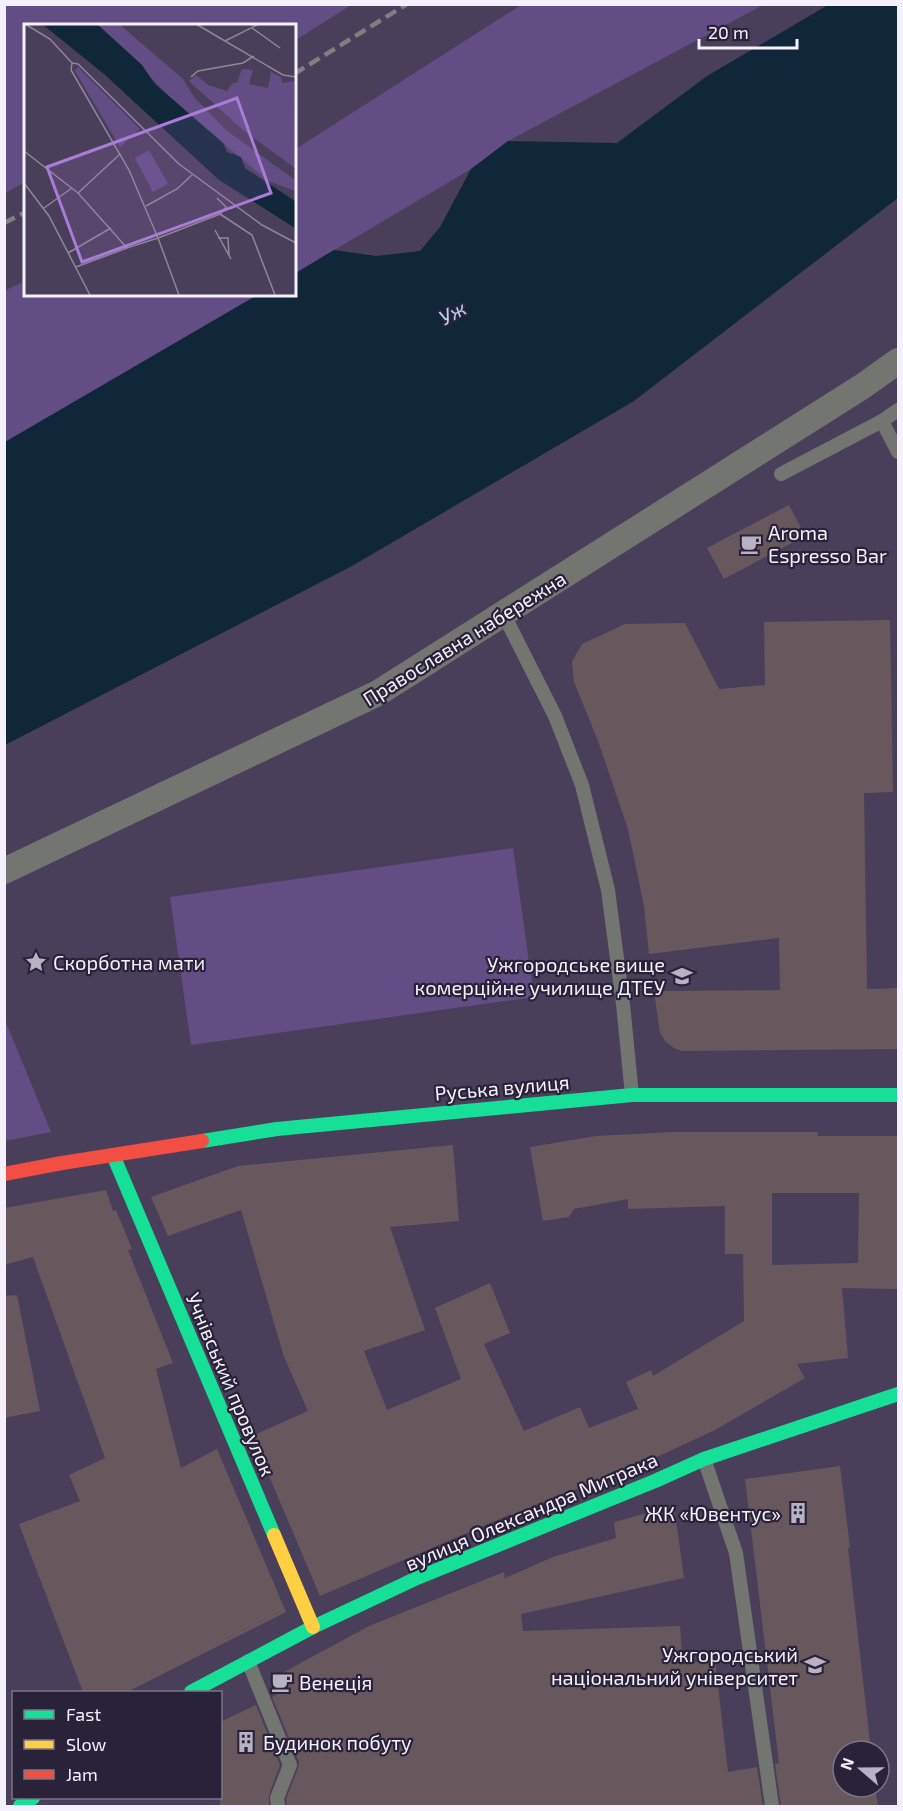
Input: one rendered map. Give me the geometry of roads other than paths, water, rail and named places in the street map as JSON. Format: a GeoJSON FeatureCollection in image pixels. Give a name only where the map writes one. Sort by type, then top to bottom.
{"type":"FeatureCollection","features":[{"type":"Feature","properties":{"kind":"street","name":"Православна набережна"},"geometry":{"type":"LineString","coordinates":[[4,871],[378,693],[863,386],[898,361]]}},
{"type":"Feature","properties":{"kind":"street","name":"Руська вулиця"},"geometry":{"type":"LineString","coordinates":[[112,1155],[277,1129],[632,1095],[898,1095]]}},
{"type":"Feature","properties":{"kind":"street"},"geometry":{"type":"LineString","coordinates":[[4,1174],[112,1155]]}},
{"type":"Feature","properties":{"kind":"street","name":"Учнівський провулок"},"geometry":{"type":"LineString","coordinates":[[112,1155],[313,1627]]}},
{"type":"Feature","properties":{"kind":"street","name":"вулиця Олександра Митрака"},"geometry":{"type":"LineString","coordinates":[[193,1691],[313,1627],[417,1578],[704,1459],[898,1394]]}},
{"type":"Feature","properties":{"kind":"lane"},"geometry":{"type":"LineString","coordinates":[[781,474],[882,421],[898,410]]}},
{"type":"Feature","properties":{"kind":"lane"},"geometry":{"type":"LineString","coordinates":[[882,421],[898,452]]}},
{"type":"Feature","properties":{"kind":"lane"},"geometry":{"type":"LineString","coordinates":[[504,615],[555,716],[582,785],[608,890],[632,1095]]}},
{"type":"Feature","properties":{"kind":"lane"},"geometry":{"type":"LineString","coordinates":[[704,1459],[736,1553],[772,1806]]}},
{"type":"Feature","properties":{"kind":"lane"},"geometry":{"type":"LineString","coordinates":[[248,1662],[290,1766],[277,1798],[278,1806]]}},
{"type":"Feature","properties":{"kind":"water","name":"Уж"},"geometry":{"type":"Polygon","coordinates":[[[828,5],[898,5],[898,198],[634,401],[352,566],[5,745],[5,442],[256,296],[296,296],[296,273],[334,250],[376,256],[420,251],[440,227],[471,169],[508,141],[617,143],[707,76],[828,5]]]}},
{"type":"Feature","properties":{"kind":"railway"},"geometry":{"type":"LineString","coordinates":[[296,73],[407,4]]}},
{"type":"Feature","properties":{"kind":"railway"},"geometry":{"type":"LineString","coordinates":[[4,223],[24,213]]}},
{"type":"Feature","properties":{"kind":"place","name":"Aroma Espresso Bar"},"geometry":{"type":"Point","coordinates":[751,544]}},
{"type":"Feature","properties":{"kind":"place","name":"Скорботна мати"},"geometry":{"type":"Point","coordinates":[36,962]}},
{"type":"Feature","properties":{"kind":"place","name":"Ужгородське вище комерційне училище ДТЕУ"},"geometry":{"type":"Point","coordinates":[682,976]}},
{"type":"Feature","properties":{"kind":"place","name":"ЖК «Ювентус»"},"geometry":{"type":"Point","coordinates":[798,1513]}},
{"type":"Feature","properties":{"kind":"place","name":"Ужгородський національний університет"},"geometry":{"type":"Point","coordinates":[815,1665]}},
{"type":"Feature","properties":{"kind":"place","name":"Венеція"},"geometry":{"type":"Point","coordinates":[282,1682]}},
{"type":"Feature","properties":{"kind":"place","name":"Будинок побуту"},"geometry":{"type":"Point","coordinates":[246,1742]}}]}
